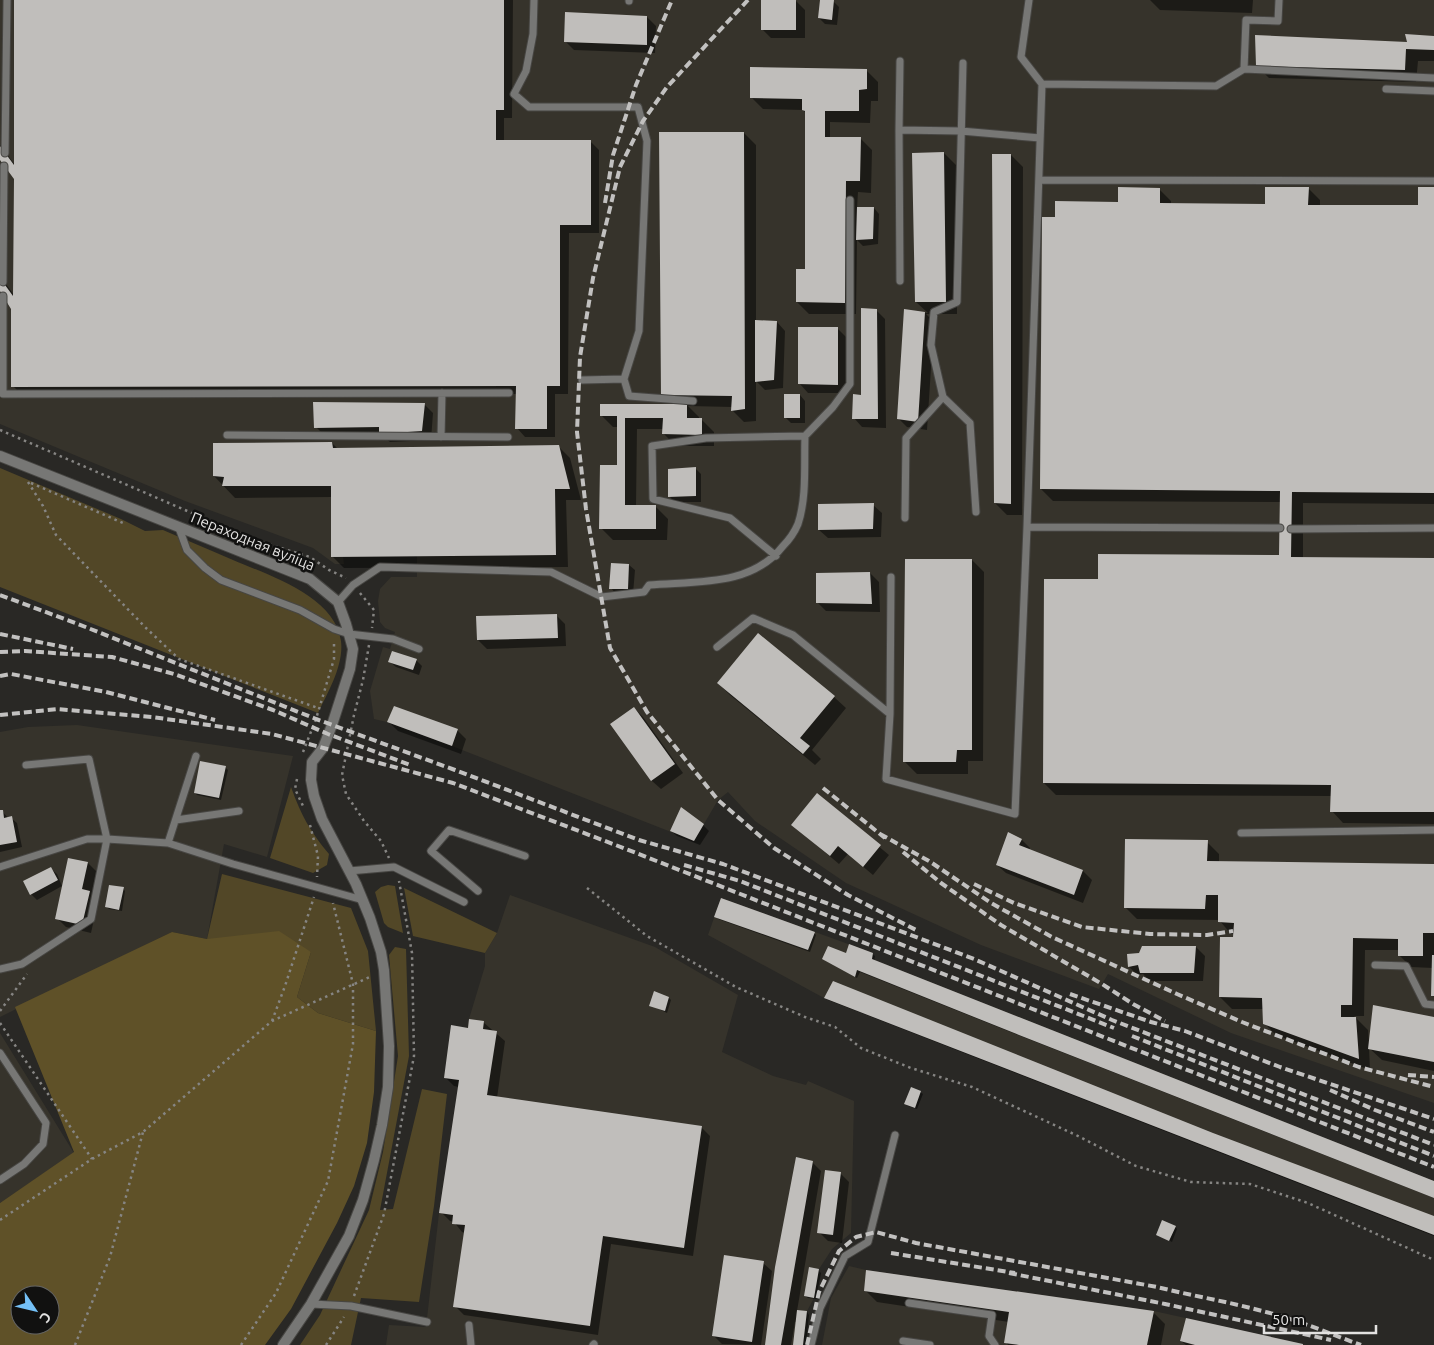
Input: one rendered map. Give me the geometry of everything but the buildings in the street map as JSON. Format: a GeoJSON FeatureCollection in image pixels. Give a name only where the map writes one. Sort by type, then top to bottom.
{"type":"FeatureCollection","features":[{"type":"Feature","properties":{"kind":"street","name":"Пераходная вуліца"},"geometry":{"type":"LineString","coordinates":[[0,456],[310,578],[338,602],[350,634],[352,649],[350,669],[323,748],[312,762],[311,780],[322,819],[363,900],[381,952],[389,1046],[388,1087],[374,1160],[363,1200],[349,1236],[312,1304],[283,1345]]}},
{"type":"Feature","properties":{"kind":"lane"},"geometry":{"type":"LineString","coordinates":[[5,153],[7,0]]}},
{"type":"Feature","properties":{"kind":"lane"},"geometry":{"type":"LineString","coordinates":[[534,0],[533,34],[526,71],[514,94],[529,107],[638,107],[647,141],[639,332],[624,379],[629,396],[693,401]]}},
{"type":"Feature","properties":{"kind":"lane"},"geometry":{"type":"LineString","coordinates":[[891,577],[890,714],[886,779],[1015,814],[1042,84],[1021,57],[1029,0]]}},
{"type":"Feature","properties":{"kind":"lane"},"geometry":{"type":"LineString","coordinates":[[1244,69],[1246,20],[1278,21],[1279,0]]}},
{"type":"Feature","properties":{"kind":"lane"},"geometry":{"type":"LineString","coordinates":[[900,61],[900,281]]}},
{"type":"Feature","properties":{"kind":"lane"},"geometry":{"type":"LineString","coordinates":[[963,63],[957,302],[934,312],[931,346],[943,397],[970,423],[976,512]]}},
{"type":"Feature","properties":{"kind":"lane"},"geometry":{"type":"LineString","coordinates":[[1042,84],[1216,86],[1244,69],[1434,78]]}},
{"type":"Feature","properties":{"kind":"lane"},"geometry":{"type":"LineString","coordinates":[[1386,89],[1434,91]]}},
{"type":"Feature","properties":{"kind":"lane"},"geometry":{"type":"LineString","coordinates":[[899,130],[962,131],[1040,138]]}},
{"type":"Feature","properties":{"kind":"lane"},"geometry":{"type":"LineString","coordinates":[[3,282],[4,166]]}},
{"type":"Feature","properties":{"kind":"lane"},"geometry":{"type":"LineString","coordinates":[[1038,180],[1434,181]]}},
{"type":"Feature","properties":{"kind":"lane"},"geometry":{"type":"LineString","coordinates":[[338,602],[353,585],[380,567],[551,572],[602,597],[644,592],[649,585],[734,578],[758,569],[776,556],[787,542],[797,524],[802,502],[805,436],[833,407],[850,384],[850,200]]}},
{"type":"Feature","properties":{"kind":"lane"},"geometry":{"type":"LineString","coordinates":[[3,296],[3,394],[509,393]]}},
{"type":"Feature","properties":{"kind":"lane"},"geometry":{"type":"LineString","coordinates":[[582,380],[624,379]]}},
{"type":"Feature","properties":{"kind":"lane"},"geometry":{"type":"LineString","coordinates":[[441,437],[442,393]]}},
{"type":"Feature","properties":{"kind":"lane"},"geometry":{"type":"LineString","coordinates":[[904,518],[906,438],[943,397]]}},
{"type":"Feature","properties":{"kind":"lane"},"geometry":{"type":"LineString","coordinates":[[227,435],[508,437]]}},
{"type":"Feature","properties":{"kind":"lane"},"geometry":{"type":"LineString","coordinates":[[776,556],[730,518],[653,499],[652,446],[706,438],[805,436]]}},
{"type":"Feature","properties":{"kind":"lane"},"geometry":{"type":"LineString","coordinates":[[1027,527],[1280,528]]}},
{"type":"Feature","properties":{"kind":"lane"},"geometry":{"type":"LineString","coordinates":[[179,528],[187,550],[205,568],[221,580],[300,610],[334,629],[350,634],[393,638],[419,649]]}},
{"type":"Feature","properties":{"kind":"lane"},"geometry":{"type":"LineString","coordinates":[[1292,529],[1434,528]]}},
{"type":"Feature","properties":{"kind":"lane"},"geometry":{"type":"LineString","coordinates":[[717,647],[753,618],[793,635],[890,714]]}},
{"type":"Feature","properties":{"kind":"lane"},"geometry":{"type":"LineString","coordinates":[[168,843],[196,756]]}},
{"type":"Feature","properties":{"kind":"lane"},"geometry":{"type":"LineString","coordinates":[[0,969],[22,964],[90,919],[107,839],[89,759],[26,765]]}},
{"type":"Feature","properties":{"kind":"lane"},"geometry":{"type":"LineString","coordinates":[[176,820],[239,811]]}},
{"type":"Feature","properties":{"kind":"lane"},"geometry":{"type":"LineString","coordinates":[[478,891],[431,851],[449,830],[525,856]]}},
{"type":"Feature","properties":{"kind":"lane"},"geometry":{"type":"LineString","coordinates":[[1241,833],[1434,830]]}},
{"type":"Feature","properties":{"kind":"lane"},"geometry":{"type":"LineString","coordinates":[[0,867],[87,839],[168,843],[233,864],[363,900]]}},
{"type":"Feature","properties":{"kind":"lane"},"geometry":{"type":"LineString","coordinates":[[349,871],[394,868],[464,902]]}},
{"type":"Feature","properties":{"kind":"lane"},"geometry":{"type":"LineString","coordinates":[[1375,965],[1406,966],[1425,1004],[1434,1004]]}},
{"type":"Feature","properties":{"kind":"lane"},"geometry":{"type":"LineString","coordinates":[[0,1053],[46,1123],[42,1144],[24,1164],[0,1180]]}},
{"type":"Feature","properties":{"kind":"lane"},"geometry":{"type":"LineString","coordinates":[[812,1345],[820,1308],[845,1256],[868,1242],[895,1135]]}},
{"type":"Feature","properties":{"kind":"lane"},"geometry":{"type":"LineString","coordinates":[[909,1303],[992,1315],[987,1345]]}},
{"type":"Feature","properties":{"kind":"lane"},"geometry":{"type":"LineString","coordinates":[[312,1304],[351,1306],[427,1322]]}},
{"type":"Feature","properties":{"kind":"lane"},"geometry":{"type":"LineString","coordinates":[[469,1325],[471,1345]]}},
{"type":"Feature","properties":{"kind":"lane"},"geometry":{"type":"LineString","coordinates":[[989,1336],[995,1345]]}},
{"type":"Feature","properties":{"kind":"lane"},"geometry":{"type":"LineString","coordinates":[[902,1340],[930,1345]]}},
{"type":"Feature","properties":{"kind":"path"},"geometry":{"type":"LineString","coordinates":[[123,523],[28,482],[43,506],[56,535],[133,616],[178,659],[318,708]]}},
{"type":"Feature","properties":{"kind":"path"},"geometry":{"type":"LineString","coordinates":[[303,753],[334,659],[334,629]]}},
{"type":"Feature","properties":{"kind":"path"},"geometry":{"type":"LineString","coordinates":[[299,771],[295,789],[306,813]]}},
{"type":"Feature","properties":{"kind":"path"},"geometry":{"type":"LineString","coordinates":[[272,1021],[286,986],[317,887],[318,856],[309,821]]}},
{"type":"Feature","properties":{"kind":"path"},"geometry":{"type":"LineString","coordinates":[[587,888],[647,936],[736,987],[806,1017],[836,1027],[861,1048],[911,1068],[972,1087],[1076,1135],[1136,1166],[1191,1182],[1250,1184],[1308,1204],[1434,1260]]}},
{"type":"Feature","properties":{"kind":"path"},"geometry":{"type":"LineString","coordinates":[[241,1345],[276,1292],[328,1181],[353,1044],[353,984],[330,891]]}},
{"type":"Feature","properties":{"kind":"path"},"geometry":{"type":"LineString","coordinates":[[0,1220],[92,1158],[144,1132],[272,1021],[384,970]]}},
{"type":"Feature","properties":{"kind":"path"},"geometry":{"type":"LineString","coordinates":[[0,1011],[27,973]]}},
{"type":"Feature","properties":{"kind":"path"},"geometry":{"type":"LineString","coordinates":[[0,1022],[92,1158]]}},
{"type":"Feature","properties":{"kind":"path"},"geometry":{"type":"LineString","coordinates":[[75,1345],[110,1257],[144,1132]]}},
{"type":"Feature","properties":{"kind":"shaded area"},"geometry":{"type":"Polygon","coordinates":[[[0,0],[1434,0],[1434,1103],[1231,1033],[1108,974],[1099,989],[981,945],[846,883],[755,821],[728,792],[718,800],[694,841],[452,746],[374,719],[370,691],[383,647],[390,649],[395,632],[385,628],[380,622],[378,601],[380,589],[391,577],[417,577],[417,556],[343,557],[344,564],[335,564],[313,548],[185,501],[0,424],[0,0]]]}},
{"type":"Feature","properties":{"kind":"shaded area"},"geometry":{"type":"Polygon","coordinates":[[[0,468],[145,531],[163,530],[281,580],[313,600],[327,611],[336,625],[341,641],[338,669],[318,713],[0,587],[0,468]]]}},
{"type":"Feature","properties":{"kind":"shaded area"},"geometry":{"type":"Polygon","coordinates":[[[77,725],[293,756],[267,857],[224,844],[207,939],[172,932],[0,1017],[0,732],[28,727],[77,725]]]}},
{"type":"Feature","properties":{"kind":"shaded area"},"geometry":{"type":"Polygon","coordinates":[[[291,787],[298,806],[316,838],[329,854],[327,865],[313,873],[270,858],[291,787]]]}},
{"type":"Feature","properties":{"kind":"shaded area"},"geometry":{"type":"Polygon","coordinates":[[[222,874],[351,908],[368,951],[376,1031],[318,1013],[297,997],[311,952],[207,939],[222,874]]]}},
{"type":"Feature","properties":{"kind":"shaded area"},"geometry":{"type":"Polygon","coordinates":[[[395,886],[403,933],[388,927],[384,923],[375,892],[381,887],[395,886]]]}},
{"type":"Feature","properties":{"kind":"shaded area"},"geometry":{"type":"Polygon","coordinates":[[[404,888],[497,933],[485,953],[413,936],[404,888]]]}},
{"type":"Feature","properties":{"kind":"shaded area"},"geometry":{"type":"Polygon","coordinates":[[[510,895],[655,947],[738,995],[722,1052],[773,1076],[806,1085],[808,1081],[854,1101],[851,1233],[832,1249],[819,1269],[814,1298],[807,1311],[803,1345],[386,1345],[389,1325],[426,1327],[439,1213],[469,1019],[485,966],[485,953],[497,933],[510,895]]]}},
{"type":"Feature","properties":{"kind":"shaded area"},"geometry":{"type":"Polygon","coordinates":[[[721,898],[873,953],[872,959],[1434,1181],[1434,1235],[824,998],[708,935],[721,898]]]}},
{"type":"Feature","properties":{"kind":"shaded area"},"geometry":{"type":"Polygon","coordinates":[[[279,931],[311,952],[297,997],[318,1013],[376,1031],[374,1092],[367,1143],[354,1186],[337,1223],[291,1309],[265,1345],[0,1345],[0,1203],[74,1152],[15,1007],[172,932],[207,939],[279,931]]]}},
{"type":"Feature","properties":{"kind":"shaded area"},"geometry":{"type":"Polygon","coordinates":[[[395,947],[406,949],[409,1056],[380,1210],[393,1209],[422,1089],[447,1094],[434,1206],[419,1302],[361,1298],[351,1345],[300,1345],[320,1315],[369,1210],[383,1152],[398,1056],[389,955],[395,947]]]}},
{"type":"Feature","properties":{"kind":"shaded area"},"geometry":{"type":"Polygon","coordinates":[[[0,1033],[74,1153],[0,1203],[0,1033]]]}},
{"type":"Feature","properties":{"kind":"shaded area"},"geometry":{"type":"Polygon","coordinates":[[[849,1266],[1154,1311],[1307,1345],[822,1345],[831,1298],[849,1266]]]}},
{"type":"Feature","properties":{"kind":"railway"},"geometry":{"type":"LineString","coordinates":[[605,203],[613,155],[636,85],[672,0]]}},
{"type":"Feature","properties":{"kind":"railway"},"geometry":{"type":"LineString","coordinates":[[748,0],[667,87],[643,121],[620,167],[593,278],[580,357],[577,432],[586,509],[610,648],[647,712],[718,800],[774,848],[848,895],[918,931]]}},
{"type":"Feature","properties":{"kind":"railway"},"geometry":{"type":"LineString","coordinates":[[0,595],[316,719],[639,840],[723,864],[974,959],[1112,1020],[1434,1145]]}},
{"type":"Feature","properties":{"kind":"railway"},"geometry":{"type":"LineString","coordinates":[[0,634],[73,649]]}},
{"type":"Feature","properties":{"kind":"railway"},"geometry":{"type":"LineString","coordinates":[[0,652],[25,651],[112,657],[174,674],[273,710],[328,734],[410,765]]}},
{"type":"Feature","properties":{"kind":"railway"},"geometry":{"type":"LineString","coordinates":[[0,676],[11,674],[106,692],[215,720]]}},
{"type":"Feature","properties":{"kind":"railway"},"geometry":{"type":"LineString","coordinates":[[0,715],[57,709],[152,717],[272,734],[453,783],[626,849],[1434,1167]]}},
{"type":"Feature","properties":{"kind":"railway"},"geometry":{"type":"LineString","coordinates":[[823,788],[885,838]]}},
{"type":"Feature","properties":{"kind":"railway"},"geometry":{"type":"LineString","coordinates":[[880,834],[929,861],[991,903],[1052,937],[1242,1022],[1359,1067],[1434,1087]]}},
{"type":"Feature","properties":{"kind":"railway"},"geometry":{"type":"LineString","coordinates":[[903,852],[941,883],[1001,925],[1165,1021]]}},
{"type":"Feature","properties":{"kind":"railway"},"geometry":{"type":"LineString","coordinates":[[684,865],[740,881],[1114,1028]]}},
{"type":"Feature","properties":{"kind":"railway"},"geometry":{"type":"LineString","coordinates":[[974,884],[1014,903],[1082,927],[1150,934],[1207,935],[1233,931]]}},
{"type":"Feature","properties":{"kind":"railway"},"geometry":{"type":"LineString","coordinates":[[1070,994],[1151,1022],[1185,1031],[1280,1067],[1434,1119]]}},
{"type":"Feature","properties":{"kind":"railway"},"geometry":{"type":"LineString","coordinates":[[1132,1036],[1434,1156]]}},
{"type":"Feature","properties":{"kind":"railway"},"geometry":{"type":"LineString","coordinates":[[1408,1075],[1434,1077]]}},
{"type":"Feature","properties":{"kind":"railway"},"geometry":{"type":"LineString","coordinates":[[1330,1090],[1375,1110],[1434,1132]]}},
{"type":"Feature","properties":{"kind":"railway"},"geometry":{"type":"LineString","coordinates":[[807,1345],[819,1292],[839,1251],[856,1237],[876,1232],[916,1243],[1157,1287],[1239,1305],[1278,1315],[1361,1345]]}},
{"type":"Feature","properties":{"kind":"railway"},"geometry":{"type":"LineString","coordinates":[[891,1253],[1015,1273]]}},
{"type":"Feature","properties":{"kind":"railway"},"geometry":{"type":"LineString","coordinates":[[1009,1273],[1331,1340]]}}]}
